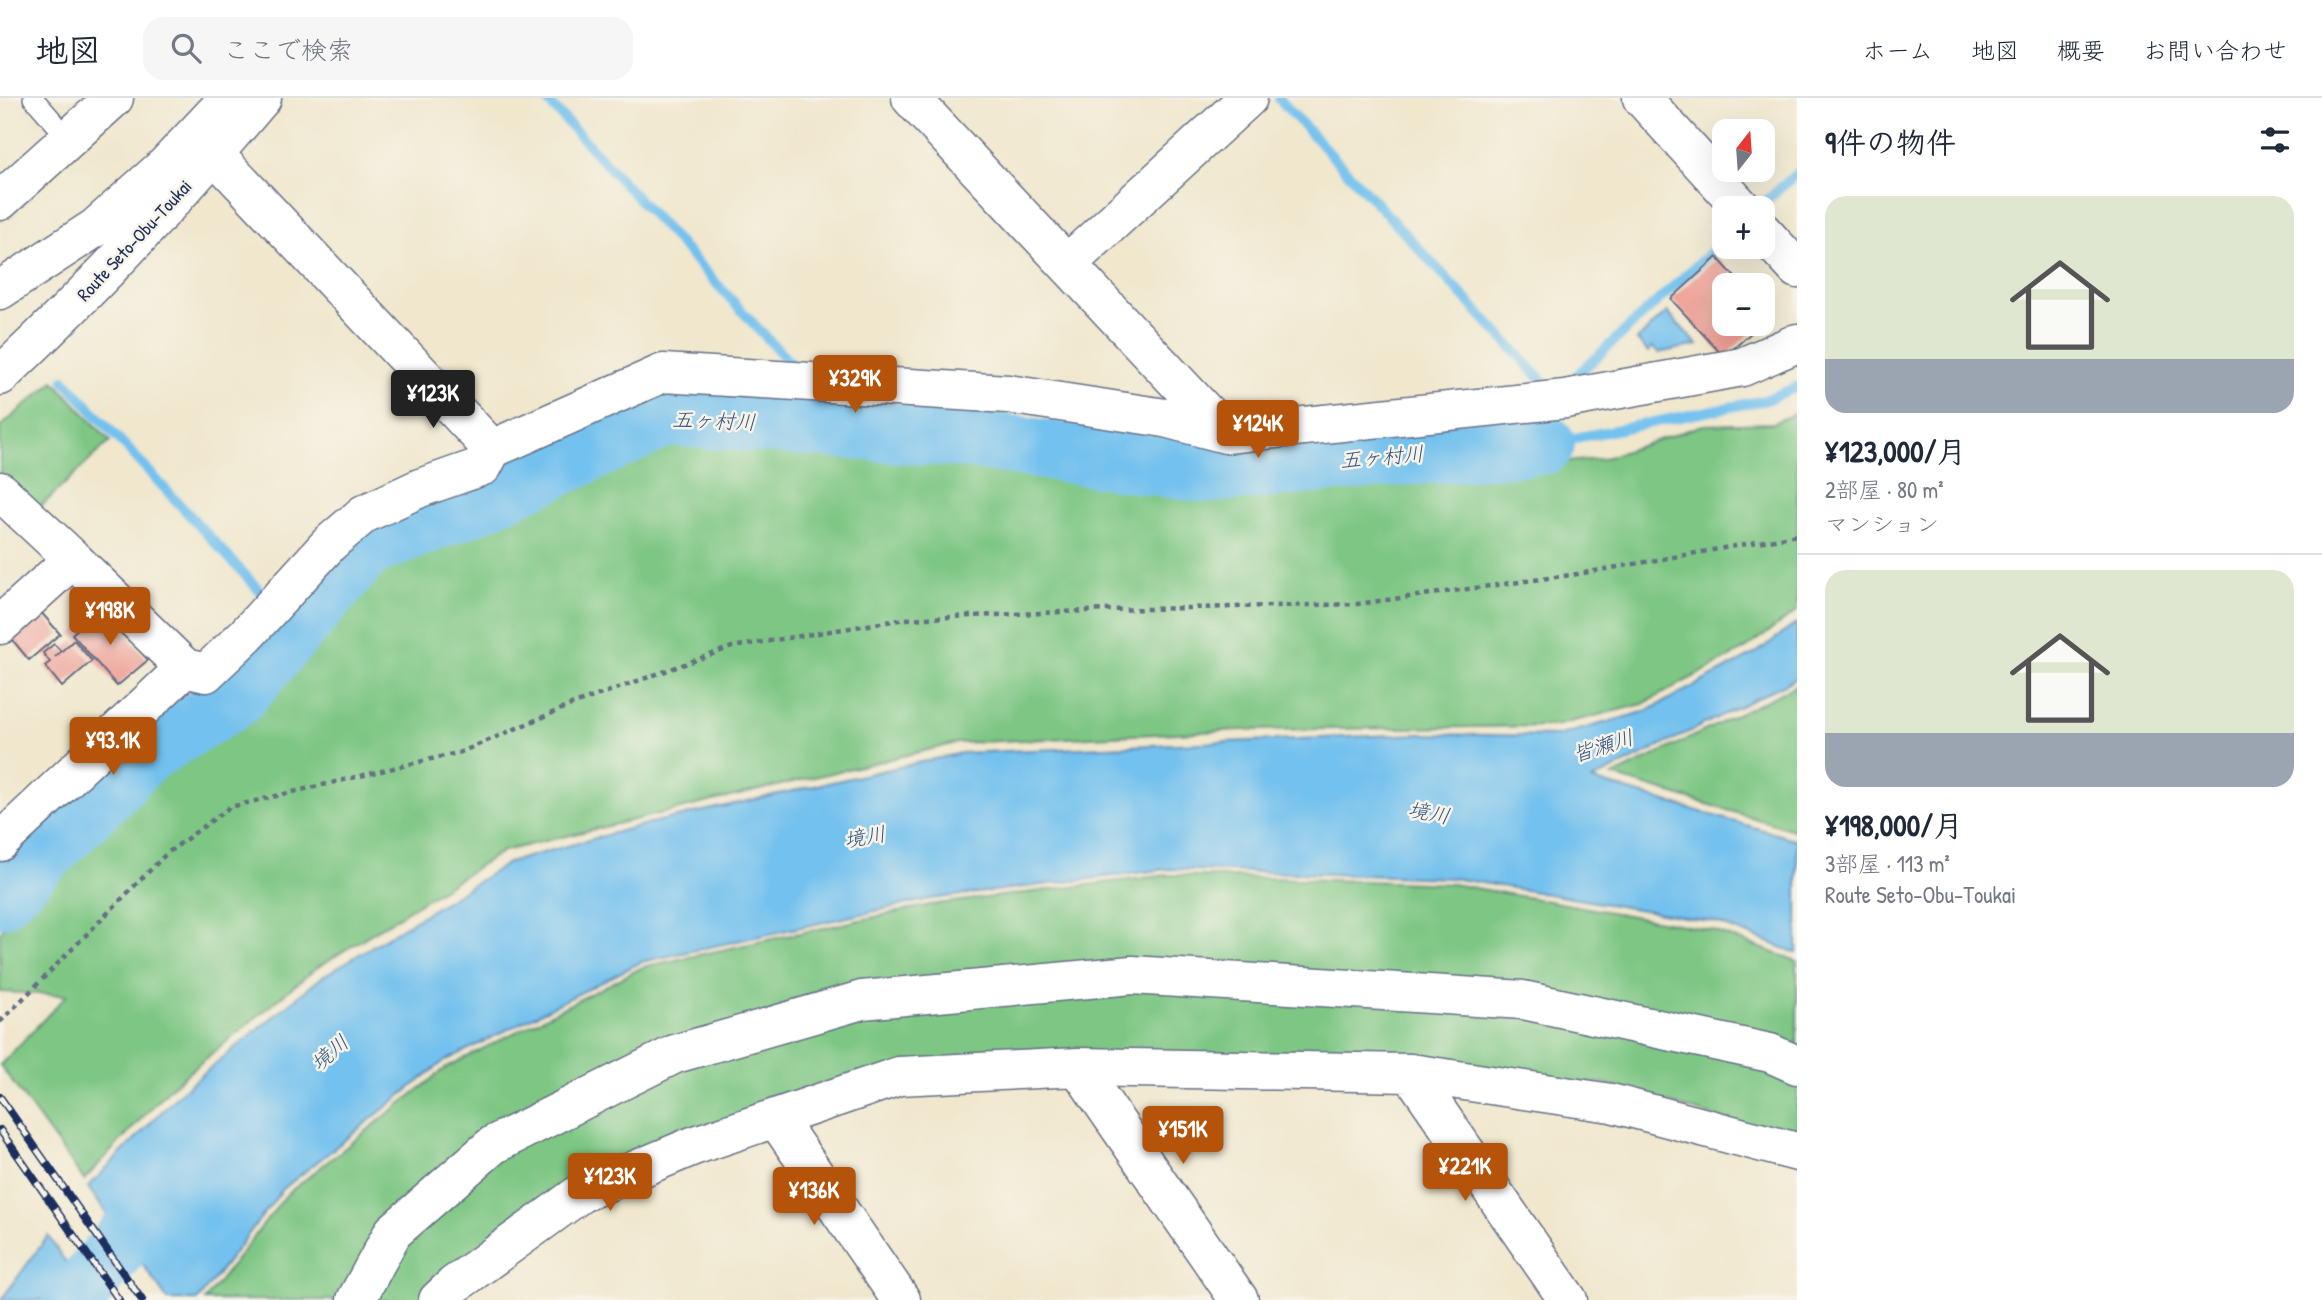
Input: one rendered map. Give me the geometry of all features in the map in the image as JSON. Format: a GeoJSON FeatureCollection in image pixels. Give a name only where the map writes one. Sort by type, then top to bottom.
{"type":"FeatureCollection","features":[{"type":"Feature","properties":{"kind":"street"},"geometry":{"type":"LineString","coordinates":[[0,201],[114,98]]}},
{"type":"Feature","properties":{"kind":"street"},"geometry":{"type":"LineString","coordinates":[[0,290],[95,228],[166,165],[229,98]]}},
{"type":"Feature","properties":{"kind":"street","name":"Route Seto-Obu-Toukai"},"geometry":{"type":"LineString","coordinates":[[0,376],[63,317],[214,154],[262,98]]}},
{"type":"Feature","properties":{"kind":"street"},"geometry":{"type":"LineString","coordinates":[[912,98],[1226,434]]}},
{"type":"Feature","properties":{"kind":"street"},"geometry":{"type":"LineString","coordinates":[[1067,264],[1248,98]]}},
{"type":"Feature","properties":{"kind":"street"},"geometry":{"type":"LineString","coordinates":[[1642,98],[1731,196]]}},
{"type":"Feature","properties":{"kind":"street"},"geometry":{"type":"LineString","coordinates":[[214,154],[492,449]]}},
{"type":"Feature","properties":{"kind":"street"},"geometry":{"type":"LineString","coordinates":[[1775,245],[1797,269]]}},
{"type":"Feature","properties":{"kind":"street"},"geometry":{"type":"LineString","coordinates":[[0,491],[185,668],[206,673],[246,635],[330,543],[364,514],[420,488],[483,466],[492,449],[663,373],[1008,394],[1165,418],[1226,434],[1554,400],[1742,367],[1797,343]]}},
{"type":"Feature","properties":{"kind":"street"},"geometry":{"type":"LineString","coordinates":[[0,625],[74,559]]}},
{"type":"Feature","properties":{"kind":"street"},"geometry":{"type":"LineString","coordinates":[[0,842],[185,668]]}},
{"type":"Feature","properties":{"kind":"street"},"geometry":{"type":"LineString","coordinates":[[356,1300],[393,1232],[493,1144],[675,1054],[862,1000],[1132,975],[1509,999],[1770,1053],[1797,1065]]}},
{"type":"Feature","properties":{"kind":"street"},"geometry":{"type":"LineString","coordinates":[[1078,1066],[1239,1300]]}},
{"type":"Feature","properties":{"kind":"street"},"geometry":{"type":"LineString","coordinates":[[438,1300],[454,1285],[581,1193],[694,1146],[777,1120],[899,1076],[1078,1066],[1411,1073],[1611,1103],[1797,1152]]}},
{"type":"Feature","properties":{"kind":"street"},"geometry":{"type":"LineString","coordinates":[[1411,1073],[1568,1300]]}},
{"type":"Feature","properties":{"kind":"street"},"geometry":{"type":"LineString","coordinates":[[777,1120],[901,1300]]}},
{"type":"Feature","properties":{"kind":"lane"},"geometry":{"type":"LineString","coordinates":[[33,98],[69,139]]}},
{"type":"Feature","properties":{"kind":"path"},"geometry":{"type":"LineString","coordinates":[[0,1022],[166,853],[230,807],[460,752],[571,705],[732,647],[905,619],[1107,610],[1357,604],[1578,574],[1797,535]]}},
{"type":"Feature","properties":{"kind":"green space"},"geometry":{"type":"Polygon","coordinates":[[[54,381],[110,441],[36,511],[0,475],[0,427],[54,381]]]}},
{"type":"Feature","properties":{"kind":"green space"},"geometry":{"type":"Polygon","coordinates":[[[1797,413],[1797,611],[1747,648],[1643,704],[1554,726],[1243,730],[957,743],[503,851],[315,969],[171,1087],[84,1180],[0,1065],[67,995],[0,992],[0,932],[153,762],[246,709],[374,560],[673,432],[967,450],[1205,490],[1602,459],[1703,425],[1773,423],[1797,413]]]}},
{"type":"Feature","properties":{"kind":"green space"},"geometry":{"type":"Polygon","coordinates":[[[1797,685],[1797,831],[1613,776],[1797,685]]]}},
{"type":"Feature","properties":{"kind":"green space"},"geometry":{"type":"Polygon","coordinates":[[[1168,875],[1453,884],[1711,930],[1797,961],[1797,1142],[1603,1083],[899,1068],[446,1274],[418,1300],[205,1300],[287,1194],[447,1067],[643,967],[930,905],[1168,875]]]}},
{"type":"Feature","properties":{"kind":"water"},"geometry":{"type":"Polygon","coordinates":[[[1667,312],[1698,345],[1658,353],[1652,347],[1648,352],[1637,340],[1667,312]]]}},
{"type":"Feature","properties":{"kind":"water","name":"皆瀬川"},"geometry":{"type":"Polygon","coordinates":[[[1797,623],[1797,678],[1592,780],[1797,840],[1797,953],[1714,922],[1453,878],[1168,869],[930,899],[641,962],[443,1062],[283,1189],[198,1300],[168,1300],[88,1187],[182,1091],[322,977],[510,862],[646,824],[961,753],[1420,734],[1557,736],[1647,711],[1756,653],[1797,623]]]}},
{"type":"Feature","properties":{"kind":"water"},"geometry":{"type":"Polygon","coordinates":[[[48,1236],[91,1300],[1,1300],[48,1236]]]}},
{"type":"Feature","properties":{"kind":"building"},"geometry":{"type":"Polygon","coordinates":[[[1715,259],[1719,259],[1731,273],[1712,273],[1712,336],[1748,336],[1724,357],[1671,299],[1715,259]]]}},
{"type":"Feature","properties":{"kind":"building"},"geometry":{"type":"Polygon","coordinates":[[[102,607],[148,660],[117,686],[72,634],[102,607]]]}},
{"type":"Feature","properties":{"kind":"building"},"geometry":{"type":"Polygon","coordinates":[[[40,611],[60,634],[29,660],[10,637],[40,611]]]}},
{"type":"Feature","properties":{"kind":"building"},"geometry":{"type":"Polygon","coordinates":[[[74,640],[92,661],[62,687],[45,666],[50,662],[43,653],[54,644],[61,651],[55,657],[74,640]]]}},
{"type":"Feature","properties":{"kind":"waterway"},"geometry":{"type":"LineString","coordinates":[[545,98],[791,364]]}},
{"type":"Feature","properties":{"kind":"waterway"},"geometry":{"type":"LineString","coordinates":[[1279,99],[1551,390]]}},
{"type":"Feature","properties":{"kind":"waterway"},"geometry":{"type":"LineString","coordinates":[[1771,196],[1797,173]]}},
{"type":"Feature","properties":{"kind":"waterway"},"geometry":{"type":"LineString","coordinates":[[1564,387],[1712,251]]}},
{"type":"Feature","properties":{"kind":"waterway"},"geometry":{"type":"LineString","coordinates":[[64,380],[259,590]]}},
{"type":"Feature","properties":{"kind":"waterway","name":"五ヶ村川"},"geometry":{"type":"LineString","coordinates":[[1554,409],[1545,444],[1765,400],[1797,387]]}},
{"type":"Feature","properties":{"kind":"waterway"},"geometry":{"type":"LineString","coordinates":[[785,425],[790,400]]}},
{"type":"Feature","properties":{"kind":"waterway","name":"五ヶ村川"},"geometry":{"type":"LineString","coordinates":[[0,898],[145,754],[235,698],[366,548],[476,504],[669,416],[965,438],[1206,473],[1545,444]]}},
{"type":"Feature","properties":{"kind":"waterway"},"geometry":{"type":"LineString","coordinates":[[282,616],[295,629]]}},
{"type":"Feature","properties":{"kind":"waterway","name":"境川"},"geometry":{"type":"LineString","coordinates":[[74,1300],[139,1221],[183,1182]]}},
{"type":"Feature","properties":{"kind":"railway"},"geometry":{"type":"LineString","coordinates":[[0,1097],[142,1300]]}},
{"type":"Feature","properties":{"kind":"railway"},"geometry":{"type":"LineString","coordinates":[[0,1130],[119,1300]]}}]}
